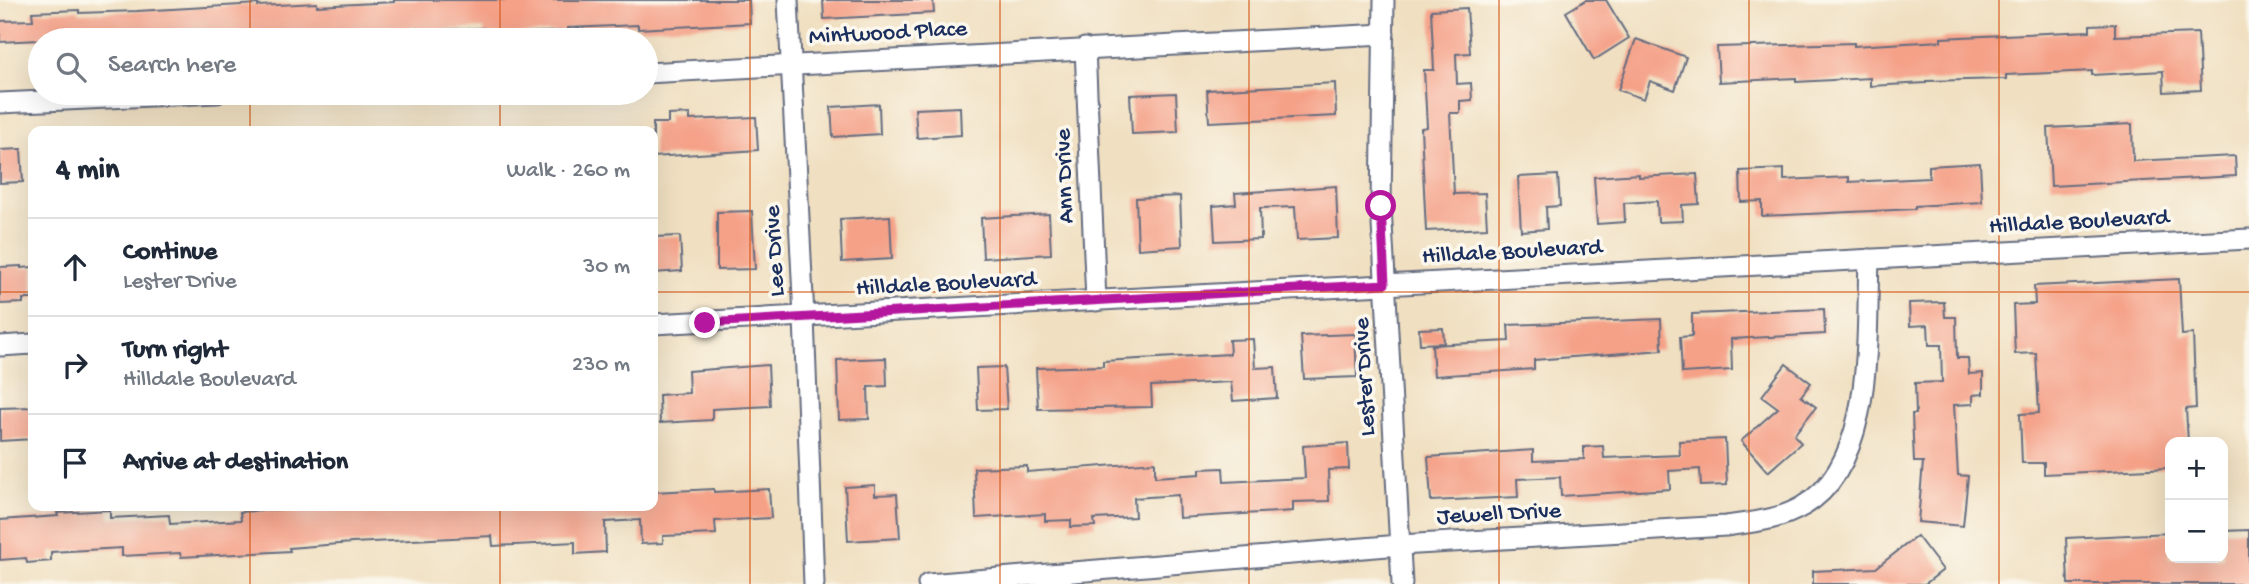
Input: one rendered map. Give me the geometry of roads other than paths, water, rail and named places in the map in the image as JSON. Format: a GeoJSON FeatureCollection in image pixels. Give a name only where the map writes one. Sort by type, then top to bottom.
{"type":"FeatureCollection","features":[{"type":"Feature","properties":{"kind":"street","name":"Lee Drive"},"geometry":{"type":"LineString","coordinates":[[788,0],[814,584]]}},
{"type":"Feature","properties":{"kind":"street","name":"Lester Drive"},"geometry":{"type":"LineString","coordinates":[[1384,0],[1381,206],[1402,584]]}},
{"type":"Feature","properties":{"kind":"street","name":"Mintwood Place"},"geometry":{"type":"LineString","coordinates":[[658,72],[1384,34]]}},
{"type":"Feature","properties":{"kind":"street","name":"Ann Drive"},"geometry":{"type":"LineString","coordinates":[[1085,48],[1096,302]]}},
{"type":"Feature","properties":{"kind":"street"},"geometry":{"type":"LineString","coordinates":[[0,103],[28,102]]}},
{"type":"Feature","properties":{"kind":"street","name":"Hilldale Boulevard"},"geometry":{"type":"LineString","coordinates":[[658,324],[2249,239]]}},
{"type":"Feature","properties":{"kind":"street","name":"Jewell Drive"},"geometry":{"type":"LineString","coordinates":[[928,584],[1400,545],[1726,526],[1775,518],[1804,506],[1827,487],[1844,462],[1855,435],[1863,384],[1870,259]]}},
{"type":"Feature","properties":{"kind":"street"},"geometry":{"type":"LineString","coordinates":[[0,346],[28,344]]}}]}
